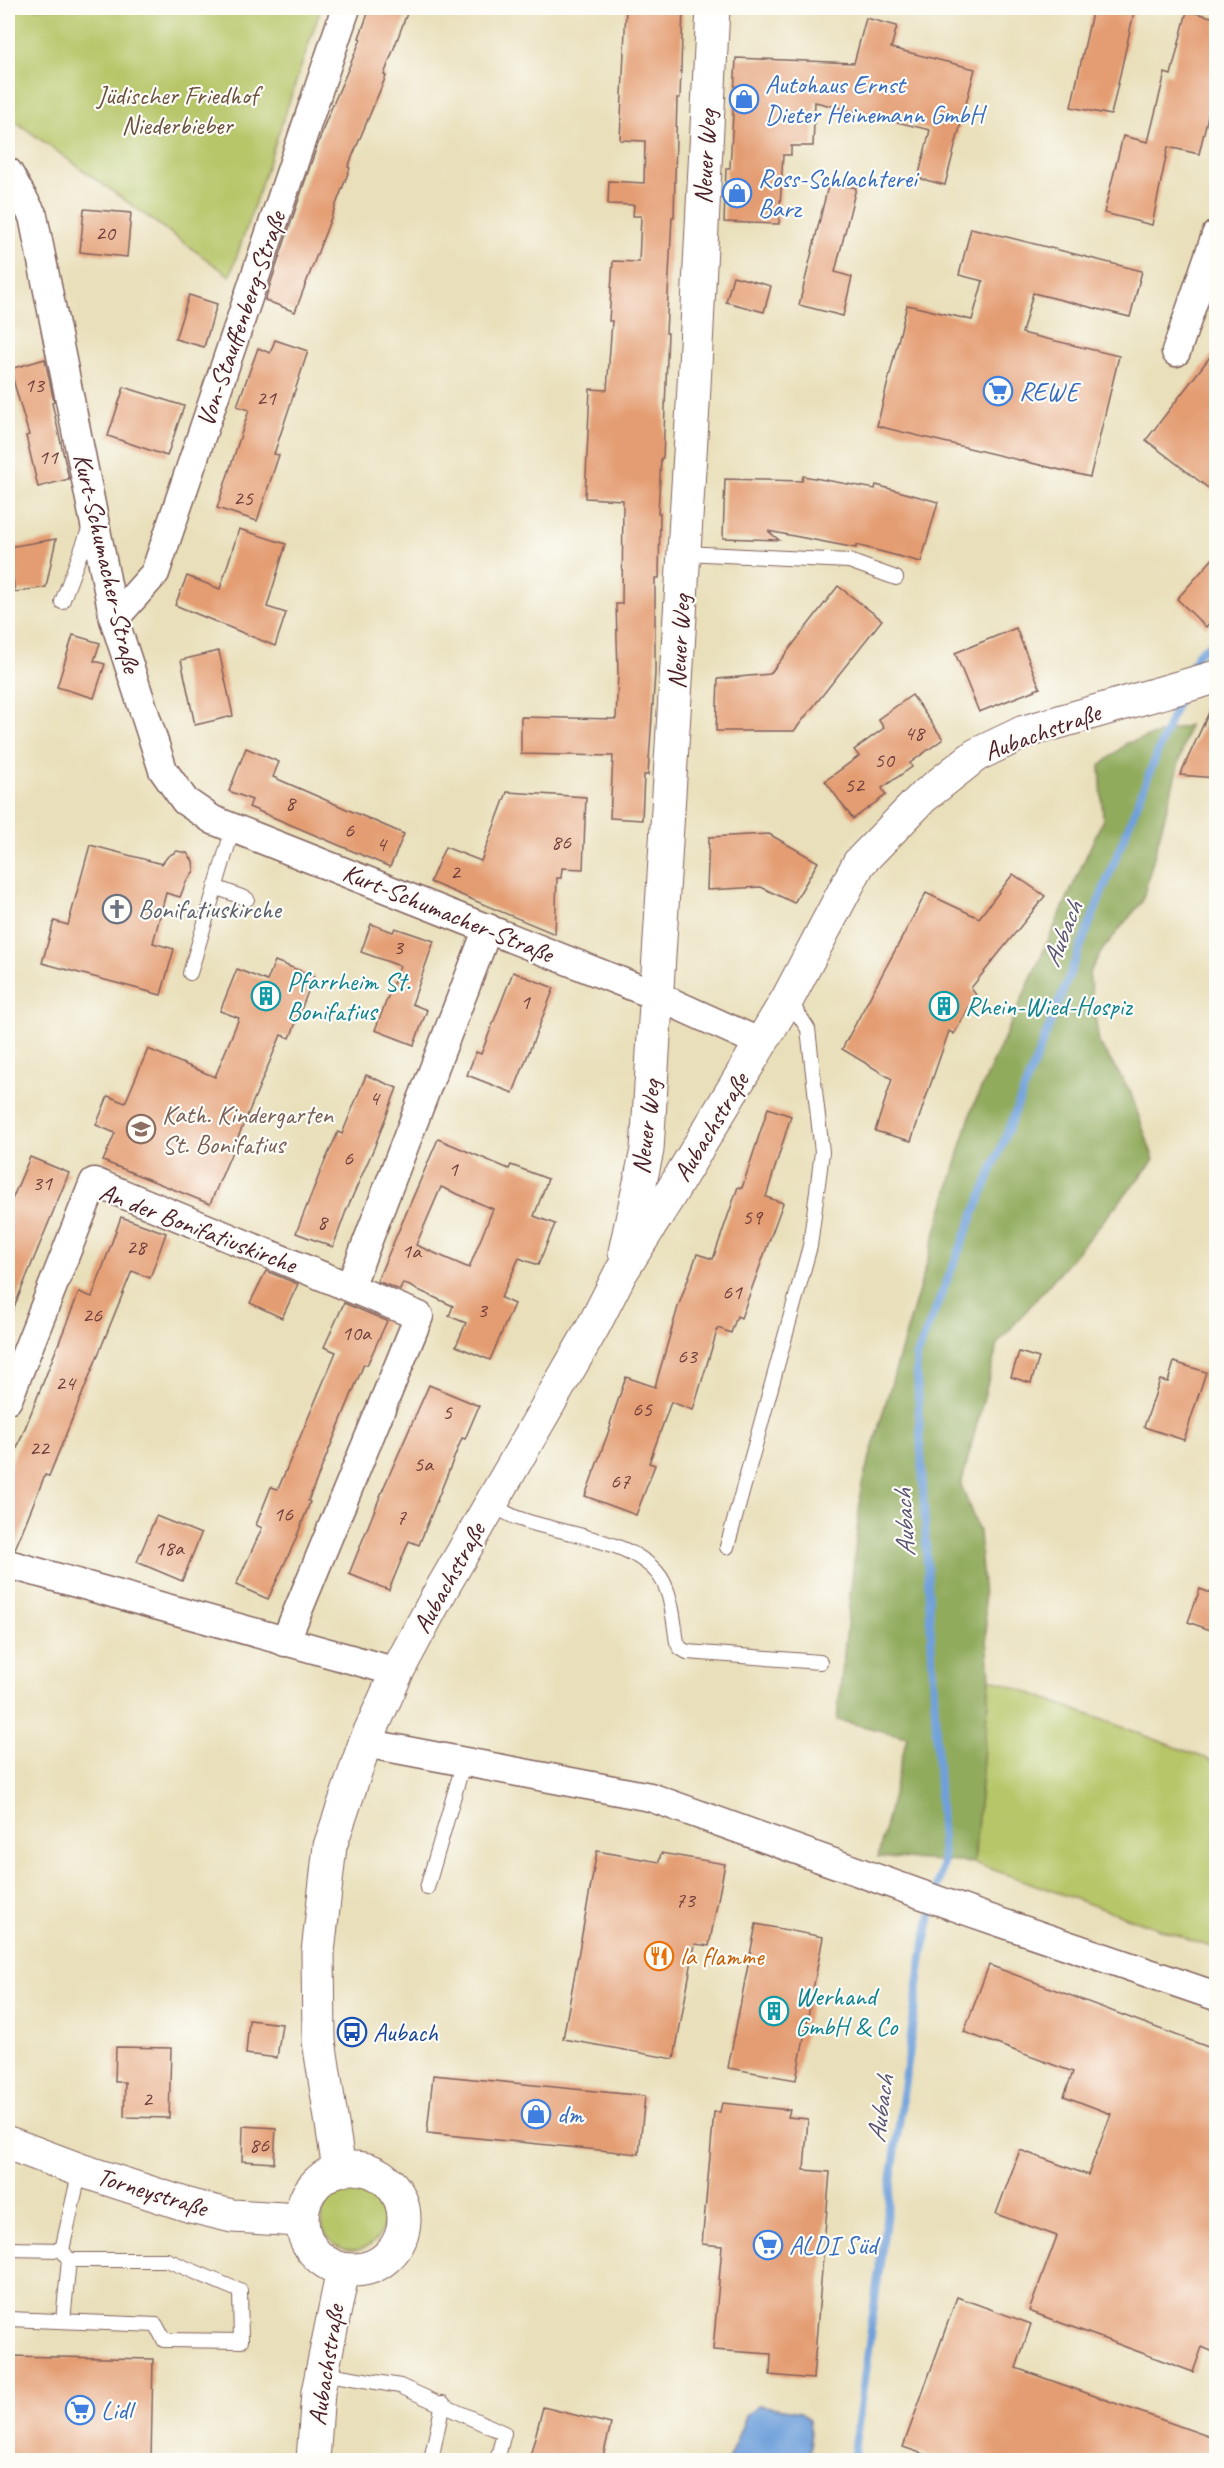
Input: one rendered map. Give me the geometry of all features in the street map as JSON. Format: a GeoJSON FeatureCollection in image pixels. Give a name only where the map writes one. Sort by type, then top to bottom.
{"type":"FeatureCollection","features":[{"type":"Feature","properties":{"kind":"street","name":"Von-Stauffenberg-Straße"},"geometry":{"type":"LineString","coordinates":[[114,619],[155,573],[346,8]]}},
{"type":"Feature","properties":{"kind":"street","name":"Neuer Weg"},"geometry":{"type":"LineString","coordinates":[[620,1274],[647,1150],[684,553],[713,8]]}},
{"type":"Feature","properties":{"kind":"street","name":"Kurt-Schumacher-Straße"},"geometry":{"type":"LineString","coordinates":[[8,172],[33,216],[114,619],[163,770],[185,801],[213,820],[657,996]]}},
{"type":"Feature","properties":{"kind":"street"},"geometry":{"type":"LineString","coordinates":[[1176,352],[1216,235]]}},
{"type":"Feature","properties":{"kind":"street","name":"Aubachstraße"},"geometry":{"type":"LineString","coordinates":[[339,2169],[319,2041],[318,1952],[330,1846],[365,1743],[397,1672],[593,1327],[620,1274],[788,998],[859,863],[923,797],[976,754],[1024,732],[1211,679]]}},
{"type":"Feature","properties":{"kind":"street"},"geometry":{"type":"LineString","coordinates":[[350,1287],[488,928]]}},
{"type":"Feature","properties":{"kind":"street","name":"Aubachstraße"},"geometry":{"type":"LineString","coordinates":[[657,996],[761,1043]]}},
{"type":"Feature","properties":{"kind":"street","name":"An der Bonifatiuskirche"},"geometry":{"type":"LineString","coordinates":[[8,1399],[94,1182],[419,1316],[285,1642]]}},
{"type":"Feature","properties":{"kind":"street"},"geometry":{"type":"LineString","coordinates":[[8,1564],[397,1672]]}},
{"type":"Feature","properties":{"kind":"street"},"geometry":{"type":"LineString","coordinates":[[365,1743],[650,1797],[1216,1996]]}},
{"type":"Feature","properties":{"kind":"street","name":"Torneystraße"},"geometry":{"type":"LineString","coordinates":[[8,2143],[80,2170],[190,2206],[232,2216],[300,2220]]}},
{"type":"Feature","properties":{"kind":"street"},"geometry":{"type":"LineString","coordinates":[[357,2167],[383,2176],[400,2196],[405,2223],[396,2249],[375,2266],[343,2270],[323,2262],[305,2242],[300,2220],[310,2189],[330,2172],[339,2169],[357,2167]]}},
{"type":"Feature","properties":{"kind":"street","name":"Aubachstraße"},"geometry":{"type":"LineString","coordinates":[[313,2460],[318,2392],[343,2270]]}},
{"type":"Feature","properties":{"kind":"lane"},"geometry":{"type":"LineString","coordinates":[[62,602],[94,516]]}},
{"type":"Feature","properties":{"kind":"lane"},"geometry":{"type":"LineString","coordinates":[[684,553],[849,561],[896,578]]}},
{"type":"Feature","properties":{"kind":"lane"},"geometry":{"type":"LineString","coordinates":[[190,972],[233,828]]}},
{"type":"Feature","properties":{"kind":"lane"},"geometry":{"type":"LineString","coordinates":[[215,887],[247,899]]}},
{"type":"Feature","properties":{"kind":"lane"},"geometry":{"type":"LineString","coordinates":[[727,1547],[810,1246],[822,1152],[808,1029],[788,998]]}},
{"type":"Feature","properties":{"kind":"lane"},"geometry":{"type":"LineString","coordinates":[[491,1504],[518,1519],[627,1550],[644,1559],[655,1570],[666,1587],[677,1642],[680,1648],[687,1652],[820,1662]]}},
{"type":"Feature","properties":{"kind":"lane"},"geometry":{"type":"LineString","coordinates":[[427,1888],[464,1761]]}},
{"type":"Feature","properties":{"kind":"lane"},"geometry":{"type":"LineString","coordinates":[[63,2321],[65,2255],[80,2170]]}},
{"type":"Feature","properties":{"kind":"lane"},"geometry":{"type":"LineString","coordinates":[[8,2249],[65,2255],[167,2260],[240,2291],[242,2341],[164,2340],[156,2325],[8,2319]]}},
{"type":"Feature","properties":{"kind":"lane"},"geometry":{"type":"LineString","coordinates":[[322,2373],[400,2386],[443,2403],[504,2433],[497,2460]]}},
{"type":"Feature","properties":{"kind":"lane"},"geometry":{"type":"LineString","coordinates":[[431,2460],[443,2403]]}},
{"type":"Feature","properties":{"kind":"green space","name":"Jüdischer Friedhof Niederbieber"},"geometry":{"type":"Polygon","coordinates":[[[8,8],[321,8],[230,276],[8,116],[8,8]]]}},
{"type":"Feature","properties":{"kind":"green space"},"geometry":{"type":"Polygon","coordinates":[[[1189,725],[1142,902],[1103,949],[1089,973],[1099,1043],[1130,1091],[1154,1160],[998,1343],[961,1485],[979,1532],[990,1678],[974,1863],[878,1857],[907,1737],[837,1720],[862,1484],[972,1109],[1103,819],[1100,766],[1127,743],[1189,725]]]}},
{"type":"Feature","properties":{"kind":"green space"},"geometry":{"type":"Polygon","coordinates":[[[990,1678],[1216,1762],[1216,1949],[974,1863],[990,1678]]]}},
{"type":"Feature","properties":{"kind":"green space"},"geometry":{"type":"Polygon","coordinates":[[[347,2188],[359,2188],[375,2197],[382,2207],[384,2219],[382,2231],[375,2241],[359,2250],[347,2250],[336,2245],[327,2236],[322,2225],[322,2213],[327,2202],[336,2193],[347,2188]]]}},
{"type":"Feature","properties":{"kind":"water"},"geometry":{"type":"Polygon","coordinates":[[[759,2405],[801,2412],[809,2420],[811,2448],[808,2460],[728,2460],[746,2416],[759,2405]]]}},
{"type":"Feature","properties":{"kind":"building"},"geometry":{"type":"Polygon","coordinates":[[[370,8],[409,8],[384,75],[386,76],[348,167],[350,168],[295,312],[265,300],[326,121],[361,39],[359,38],[370,8]]]}},
{"type":"Feature","properties":{"kind":"building"},"geometry":{"type":"Polygon","coordinates":[[[626,8],[683,8],[680,98],[677,98],[674,217],[672,217],[666,333],[668,333],[663,458],[661,458],[658,513],[660,513],[659,578],[655,578],[655,673],[648,775],[644,775],[642,820],[610,818],[613,756],[521,754],[521,717],[616,719],[618,673],[616,604],[622,604],[623,500],[585,498],[590,389],[607,390],[613,261],[639,262],[641,216],[633,216],[634,205],[608,204],[609,181],[644,183],[645,141],[620,140],[626,8]]]}},
{"type":"Feature","properties":{"kind":"building"},"geometry":{"type":"Polygon","coordinates":[[[1093,8],[1135,8],[1111,115],[1071,107],[1093,8]]]}},
{"type":"Feature","properties":{"kind":"building"},"geometry":{"type":"Polygon","coordinates":[[[1187,11],[1216,18],[1216,82],[1199,154],[1168,147],[1152,225],[1104,213],[1123,136],[1148,142],[1165,73],[1171,75],[1187,11]]]}},
{"type":"Feature","properties":{"kind":"building"},"geometry":{"type":"Polygon","coordinates":[[[866,18],[897,26],[891,48],[975,69],[945,185],[918,178],[930,130],[815,102],[813,146],[791,146],[791,155],[783,155],[779,224],[724,222],[726,168],[730,168],[736,58],[854,63],[866,18]]]}},
{"type":"Feature","properties":{"kind":"building"},"geometry":{"type":"Polygon","coordinates":[[[829,182],[856,188],[835,272],[852,277],[843,316],[799,305],[829,182]]]}},
{"type":"Feature","properties":{"kind":"building"},"geometry":{"type":"Polygon","coordinates":[[[84,209],[131,213],[127,257],[80,252],[84,209]]]}},
{"type":"Feature","properties":{"kind":"building","name":"REWE"},"geometry":{"type":"Polygon","coordinates":[[[971,228],[1142,271],[1130,317],[1033,293],[1022,333],[1119,356],[1090,477],[877,426],[907,305],[972,320],[983,281],[959,275],[971,228]]]}},
{"type":"Feature","properties":{"kind":"building"},"geometry":{"type":"Polygon","coordinates":[[[733,276],[771,286],[764,312],[726,302],[733,276]]]}},
{"type":"Feature","properties":{"kind":"building"},"geometry":{"type":"Polygon","coordinates":[[[189,295],[217,304],[204,347],[175,339],[189,295]]]}},
{"type":"Feature","properties":{"kind":"building"},"geometry":{"type":"Polygon","coordinates":[[[275,340],[308,351],[274,454],[279,455],[257,521],[217,508],[249,410],[237,406],[258,348],[270,353],[275,340]]]}},
{"type":"Feature","properties":{"kind":"building"},"geometry":{"type":"Polygon","coordinates":[[[1216,349],[1216,494],[1146,440],[1216,349]]]}},
{"type":"Feature","properties":{"kind":"building"},"geometry":{"type":"Polygon","coordinates":[[[45,359],[69,479],[38,487],[26,436],[29,435],[10,369],[45,359]]]}},
{"type":"Feature","properties":{"kind":"building"},"geometry":{"type":"Polygon","coordinates":[[[124,387],[184,406],[167,456],[108,436],[124,387]]]}},
{"type":"Feature","properties":{"kind":"building"},"geometry":{"type":"Polygon","coordinates":[[[803,476],[875,489],[876,485],[938,502],[921,562],[856,545],[856,548],[768,531],[779,540],[723,538],[725,479],[802,481],[803,476]]]}},
{"type":"Feature","properties":{"kind":"building"},"geometry":{"type":"Polygon","coordinates":[[[239,529],[286,544],[267,607],[286,613],[275,646],[175,605],[187,576],[220,589],[239,529]]]}},
{"type":"Feature","properties":{"kind":"building"},"geometry":{"type":"Polygon","coordinates":[[[56,539],[46,587],[15,592],[8,547],[56,539]]]}},
{"type":"Feature","properties":{"kind":"building"},"geometry":{"type":"Polygon","coordinates":[[[1216,555],[1216,615],[1206,627],[1177,599],[1216,555]]]}},
{"type":"Feature","properties":{"kind":"building"},"geometry":{"type":"Polygon","coordinates":[[[838,586],[882,620],[794,731],[716,731],[718,679],[770,674],[838,586]]]}},
{"type":"Feature","properties":{"kind":"building"},"geometry":{"type":"Polygon","coordinates":[[[1016,628],[1040,688],[979,712],[955,653],[1016,628]]]}},
{"type":"Feature","properties":{"kind":"building"},"geometry":{"type":"Polygon","coordinates":[[[73,635],[100,643],[94,661],[105,664],[94,698],[57,687],[73,635]]]}},
{"type":"Feature","properties":{"kind":"building"},"geometry":{"type":"Polygon","coordinates":[[[219,651],[233,716],[195,725],[181,660],[219,651]]]}},
{"type":"Feature","properties":{"kind":"building"},"geometry":{"type":"Polygon","coordinates":[[[912,695],[943,739],[910,763],[912,767],[882,788],[886,795],[853,819],[825,781],[859,756],[854,750],[884,728],[878,719],[912,695]]]}},
{"type":"Feature","properties":{"kind":"building"},"geometry":{"type":"Polygon","coordinates":[[[1216,697],[1216,778],[1180,775],[1216,697]]]}},
{"type":"Feature","properties":{"kind":"building"},"geometry":{"type":"Polygon","coordinates":[[[246,748],[279,762],[273,777],[404,834],[390,867],[249,807],[252,800],[229,791],[246,748]]]}},
{"type":"Feature","properties":{"kind":"building"},"geometry":{"type":"Polygon","coordinates":[[[507,792],[586,797],[583,869],[562,868],[561,878],[557,878],[555,934],[430,882],[445,847],[481,861],[507,792]]]}},
{"type":"Feature","properties":{"kind":"building"},"geometry":{"type":"Polygon","coordinates":[[[769,834],[818,862],[794,903],[761,887],[707,890],[709,837],[769,834]]]}},
{"type":"Feature","properties":{"kind":"building","name":"Bonifatiuskirche"},"geometry":{"type":"Polygon","coordinates":[[[90,845],[162,864],[168,856],[177,851],[187,853],[193,861],[194,871],[186,882],[180,897],[166,893],[153,943],[174,949],[161,995],[42,963],[54,921],[68,925],[90,845]]]}},
{"type":"Feature","properties":{"kind":"building"},"geometry":{"type":"Polygon","coordinates":[[[1013,874],[1045,896],[971,988],[976,995],[954,1034],[949,1031],[911,1141],[875,1131],[892,1079],[842,1049],[926,893],[979,918],[1013,874]]]}},
{"type":"Feature","properties":{"kind":"building"},"geometry":{"type":"Polygon","coordinates":[[[371,924],[393,932],[395,928],[434,941],[412,1004],[427,1010],[414,1045],[375,1030],[400,966],[361,952],[371,924]]]}},
{"type":"Feature","properties":{"kind":"building","name":"Kath. Kindergarten St. Bonifatius"},"geometry":{"type":"Polygon","coordinates":[[[275,961],[314,976],[290,1038],[281,1035],[210,1204],[103,1161],[115,1133],[96,1125],[108,1096],[125,1103],[148,1049],[215,1077],[239,1018],[220,1011],[237,969],[267,981],[275,961]]]}},
{"type":"Feature","properties":{"kind":"building"},"geometry":{"type":"Polygon","coordinates":[[[513,972],[554,988],[513,1093],[467,1075],[476,1052],[481,1054],[513,972]]]}},
{"type":"Feature","properties":{"kind":"building"},"geometry":{"type":"Polygon","coordinates":[[[366,1075],[397,1088],[333,1247],[296,1233],[321,1170],[338,1132],[342,1134],[366,1075]]]}},
{"type":"Feature","properties":{"kind":"building"},"geometry":{"type":"Polygon","coordinates":[[[768,1108],[791,1116],[766,1197],[783,1203],[741,1318],[737,1316],[731,1333],[718,1328],[693,1410],[671,1402],[649,1463],[655,1465],[636,1515],[585,1496],[626,1377],[655,1387],[678,1307],[697,1254],[713,1259],[738,1187],[742,1188],[768,1108]]]}},
{"type":"Feature","properties":{"kind":"building"},"geometry":{"type":"Polygon","coordinates":[[[438,1139],[509,1169],[511,1165],[548,1179],[534,1216],[555,1224],[538,1265],[519,1258],[501,1298],[514,1304],[490,1360],[456,1346],[466,1323],[449,1316],[453,1306],[403,1283],[400,1290],[377,1281],[438,1139]],[[441,1187],[416,1245],[469,1268],[493,1209],[441,1187]]]}},
{"type":"Feature","properties":{"kind":"building"},"geometry":{"type":"Polygon","coordinates":[[[30,1157],[69,1173],[8,1322],[8,1209],[30,1157]]]}},
{"type":"Feature","properties":{"kind":"building"},"geometry":{"type":"Polygon","coordinates":[[[121,1217],[166,1233],[150,1278],[132,1271],[49,1476],[45,1475],[15,1549],[8,1548],[8,1471],[79,1292],[92,1297],[121,1217]]]}},
{"type":"Feature","properties":{"kind":"building"},"geometry":{"type":"Polygon","coordinates":[[[266,1271],[298,1284],[282,1318],[250,1303],[266,1271]]]}},
{"type":"Feature","properties":{"kind":"building"},"geometry":{"type":"Polygon","coordinates":[[[344,1303],[387,1321],[367,1365],[364,1364],[308,1501],[310,1502],[295,1541],[268,1599],[236,1585],[262,1528],[256,1525],[271,1487],[278,1489],[336,1352],[324,1347],[344,1303]]]}},
{"type":"Feature","properties":{"kind":"building"},"geometry":{"type":"Polygon","coordinates":[[[1019,1352],[1039,1358],[1031,1383],[1011,1377],[1019,1352]]]}},
{"type":"Feature","properties":{"kind":"building"},"geometry":{"type":"Polygon","coordinates":[[[1174,1362],[1206,1372],[1184,1440],[1144,1427],[1160,1380],[1168,1382],[1174,1362]]]}},
{"type":"Feature","properties":{"kind":"building"},"geometry":{"type":"Polygon","coordinates":[[[429,1385],[479,1406],[465,1439],[462,1438],[419,1545],[409,1541],[389,1590],[349,1574],[383,1489],[429,1385]]]}},
{"type":"Feature","properties":{"kind":"building"},"geometry":{"type":"Polygon","coordinates":[[[156,1516],[201,1534],[182,1581],[137,1562],[156,1516]]]}},
{"type":"Feature","properties":{"kind":"building"},"geometry":{"type":"Polygon","coordinates":[[[1200,1589],[1216,1595],[1216,1632],[1188,1622],[1200,1589]]]}},
{"type":"Feature","properties":{"kind":"building"},"geometry":{"type":"Polygon","coordinates":[[[597,1851],[659,1862],[661,1853],[725,1864],[709,1946],[695,1944],[674,2059],[563,2039],[597,1851]]]}},
{"type":"Feature","properties":{"kind":"building","name":"Werhand GmbH & Co"},"geometry":{"type":"Polygon","coordinates":[[[756,1924],[823,1937],[796,2080],[728,2068],[756,1924]]]}},
{"type":"Feature","properties":{"kind":"building"},"geometry":{"type":"Polygon","coordinates":[[[989,1965],[1216,2050],[1216,2353],[1202,2347],[1193,2372],[1029,2311],[1057,2236],[996,2214],[1020,2150],[1088,2175],[1111,2114],[1064,2096],[1073,2072],[964,2032],[989,1965]]]}},
{"type":"Feature","properties":{"kind":"building"},"geometry":{"type":"Polygon","coordinates":[[[249,2020],[282,2024],[277,2058],[246,2054],[249,2020]]]}},
{"type":"Feature","properties":{"kind":"building"},"geometry":{"type":"Polygon","coordinates":[[[116,2047],[171,2048],[169,2118],[124,2117],[125,2082],[115,2082],[116,2047]]]}},
{"type":"Feature","properties":{"kind":"building","name":"dm"},"geometry":{"type":"Polygon","coordinates":[[[433,2075],[645,2096],[639,2154],[427,2133],[433,2075]]]}},
{"type":"Feature","properties":{"kind":"building","name":"ALDI Süd"},"geometry":{"type":"Polygon","coordinates":[[[722,2103],[790,2110],[788,2117],[808,2119],[804,2170],[830,2172],[813,2379],[770,2375],[771,2354],[713,2350],[722,2246],[702,2244],[714,2112],[720,2112],[722,2103]]]}},
{"type":"Feature","properties":{"kind":"building"},"geometry":{"type":"Polygon","coordinates":[[[243,2126],[276,2128],[274,2163],[242,2161],[243,2126]]]}},
{"type":"Feature","properties":{"kind":"building"},"geometry":{"type":"Polygon","coordinates":[[[957,2297],[1031,2324],[1016,2368],[1216,2439],[1216,2460],[941,2460],[903,2447],[957,2297]]]}},
{"type":"Feature","properties":{"kind":"building","name":"Lidl"},"geometry":{"type":"Polygon","coordinates":[[[8,2356],[153,2359],[151,2460],[8,2460],[8,2356]]]}},
{"type":"Feature","properties":{"kind":"building"},"geometry":{"type":"Polygon","coordinates":[[[543,2407],[611,2424],[602,2460],[529,2460],[543,2407]]]}},
{"type":"Feature","properties":{"kind":"waterway","name":"Aubach"},"geometry":{"type":"LineString","coordinates":[[1188,675],[1198,653],[1216,641]]}},
{"type":"Feature","properties":{"kind":"waterway","name":"Aubach"},"geometry":{"type":"LineString","coordinates":[[853,2460],[922,1956],[943,1862],[916,1357],[1180,696]]}},
{"type":"Feature","properties":{"kind":"place","name":"Autohaus Ernst Dieter Heinemann GmbH"},"geometry":{"type":"Point","coordinates":[744,99]}},
{"type":"Feature","properties":{"kind":"place","name":"Ross-Schlachterei Barz"},"geometry":{"type":"Point","coordinates":[737,193]}},
{"type":"Feature","properties":{"kind":"place","name":"REWE"},"geometry":{"type":"Point","coordinates":[998,391]}},
{"type":"Feature","properties":{"kind":"place","name":"Bonifatiuskirche"},"geometry":{"type":"Point","coordinates":[117,909]}},
{"type":"Feature","properties":{"kind":"place","name":"Pfarrheim St. Bonifatius"},"geometry":{"type":"Point","coordinates":[266,996]}},
{"type":"Feature","properties":{"kind":"place","name":"Rhein-Wied-Hospiz"},"geometry":{"type":"Point","coordinates":[944,1006]}},
{"type":"Feature","properties":{"kind":"place","name":"Kath. Kindergarten St. Bonifatius"},"geometry":{"type":"Point","coordinates":[141,1129]}},
{"type":"Feature","properties":{"kind":"place","name":"la flamme"},"geometry":{"type":"Point","coordinates":[659,1956]}},
{"type":"Feature","properties":{"kind":"place","name":"Werhand GmbH & Co"},"geometry":{"type":"Point","coordinates":[774,2011]}},
{"type":"Feature","properties":{"kind":"place","name":"Aubach"},"geometry":{"type":"Point","coordinates":[352,2032]}},
{"type":"Feature","properties":{"kind":"place","name":"dm"},"geometry":{"type":"Point","coordinates":[536,2114]}},
{"type":"Feature","properties":{"kind":"place","name":"ALDI Süd"},"geometry":{"type":"Point","coordinates":[768,2245]}},
{"type":"Feature","properties":{"kind":"place","name":"Lidl"},"geometry":{"type":"Point","coordinates":[80,2410]}}]}
